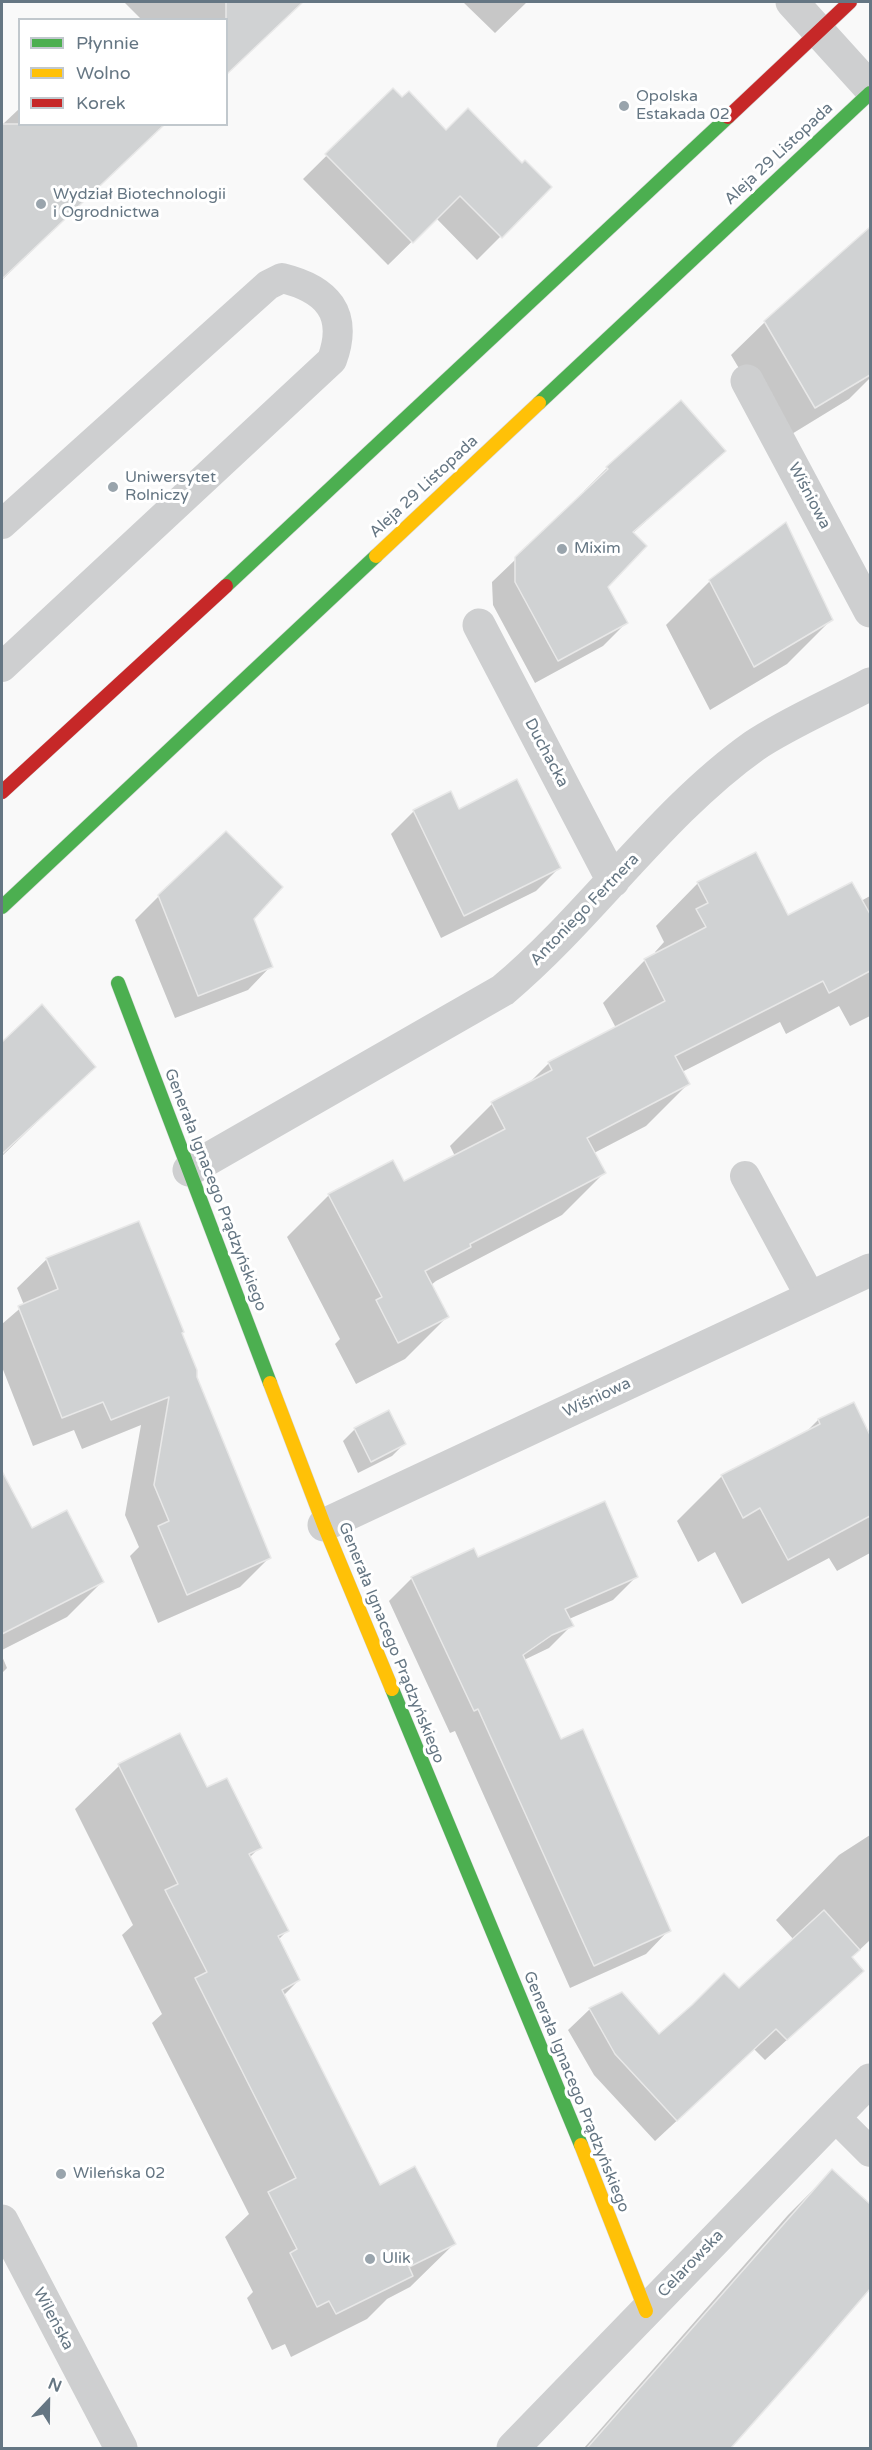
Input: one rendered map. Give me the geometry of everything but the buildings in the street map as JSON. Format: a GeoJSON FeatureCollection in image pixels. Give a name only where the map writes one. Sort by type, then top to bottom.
{"type":"FeatureCollection","features":[{"type":"Feature","properties":{"kind":"main road"},"geometry":{"type":"LineString","coordinates":[[2,792],[158,650],[850,2]]}},
{"type":"Feature","properties":{"kind":"main road","name":"Aleja 29 Listopada"},"geometry":{"type":"LineString","coordinates":[[2,906],[870,93]]}},
{"type":"Feature","properties":{"kind":"main road","name":"Generała Ignacego Prądzyńskiego"},"geometry":{"type":"LineString","coordinates":[[118,983],[324,1525],[626,2255],[646,2311]]}},
{"type":"Feature","properties":{"kind":"street"},"geometry":{"type":"LineString","coordinates":[[792,2],[870,88]]}},
{"type":"Feature","properties":{"kind":"street","name":"Wiśniowa"},"geometry":{"type":"LineString","coordinates":[[747,381],[870,611]]}},
{"type":"Feature","properties":{"kind":"street","name":"Duchacka"},"geometry":{"type":"LineString","coordinates":[[479,625],[614,881]]}},
{"type":"Feature","properties":{"kind":"street","name":"Antoniego Fertnera"},"geometry":{"type":"LineString","coordinates":[[189,1170],[502,990],[542,957],[704,787],[755,746],[870,684]]}},
{"type":"Feature","properties":{"kind":"street","name":"Wiśniowa"},"geometry":{"type":"LineString","coordinates":[[324,1525],[870,1270]]}},
{"type":"Feature","properties":{"kind":"street","name":"Celarowska"},"geometry":{"type":"LineString","coordinates":[[513,2448],[870,2080]]}},
{"type":"Feature","properties":{"kind":"street","name":"Wileńska"},"geometry":{"type":"LineString","coordinates":[[2,2221],[121,2448]]}},
{"type":"Feature","properties":{"kind":"lane"},"geometry":{"type":"LineString","coordinates":[[2,524],[268,285],[282,278],[300,282],[326,299],[334,310],[339,339],[332,360],[2,668]]}},
{"type":"Feature","properties":{"kind":"lane"},"geometry":{"type":"LineString","coordinates":[[745,1176],[811,1298]]}},
{"type":"Feature","properties":{"kind":"lane"},"geometry":{"type":"LineString","coordinates":[[834,2116],[870,2152]]}},
{"type":"Feature","properties":{"kind":"traffic: fast"},"geometry":{"type":"LineString","coordinates":[[539,403],[870,93]]}},
{"type":"Feature","properties":{"kind":"traffic: fast"},"geometry":{"type":"LineString","coordinates":[[226,586],[728,117]]}},
{"type":"Feature","properties":{"kind":"traffic: fast"},"geometry":{"type":"LineString","coordinates":[[2,907],[376,556]]}},
{"type":"Feature","properties":{"kind":"traffic: fast"},"geometry":{"type":"LineString","coordinates":[[118,983],[270,1383]]}},
{"type":"Feature","properties":{"kind":"traffic: fast"},"geometry":{"type":"LineString","coordinates":[[392,1689],[581,2145]]}},
{"type":"Feature","properties":{"kind":"traffic: slow"},"geometry":{"type":"LineString","coordinates":[[376,556],[539,403]]}},
{"type":"Feature","properties":{"kind":"traffic: slow"},"geometry":{"type":"LineString","coordinates":[[270,1383],[324,1525],[392,1689]]}},
{"type":"Feature","properties":{"kind":"traffic: slow"},"geometry":{"type":"LineString","coordinates":[[581,2145],[646,2311]]}},
{"type":"Feature","properties":{"kind":"traffic: jam"},"geometry":{"type":"LineString","coordinates":[[728,117],[850,2]]}},
{"type":"Feature","properties":{"kind":"traffic: jam"},"geometry":{"type":"LineString","coordinates":[[2,792],[226,586]]}},
{"type":"Feature","properties":{"kind":"place","name":"Opolska Estakada 02"},"geometry":{"type":"Point","coordinates":[624,106]}},
{"type":"Feature","properties":{"kind":"place","name":"Wydział Biotechnologii i Ogrodnictwa"},"geometry":{"type":"Point","coordinates":[41,204]}},
{"type":"Feature","properties":{"kind":"place","name":"Uniwersytet Rolniczy"},"geometry":{"type":"Point","coordinates":[113,487]}},
{"type":"Feature","properties":{"kind":"place","name":"Mixim"},"geometry":{"type":"Point","coordinates":[562,549]}},
{"type":"Feature","properties":{"kind":"place","name":"Wileńska 02"},"geometry":{"type":"Point","coordinates":[61,2174]}},
{"type":"Feature","properties":{"kind":"place","name":"Ulik"},"geometry":{"type":"Point","coordinates":[370,2259]}}]}
